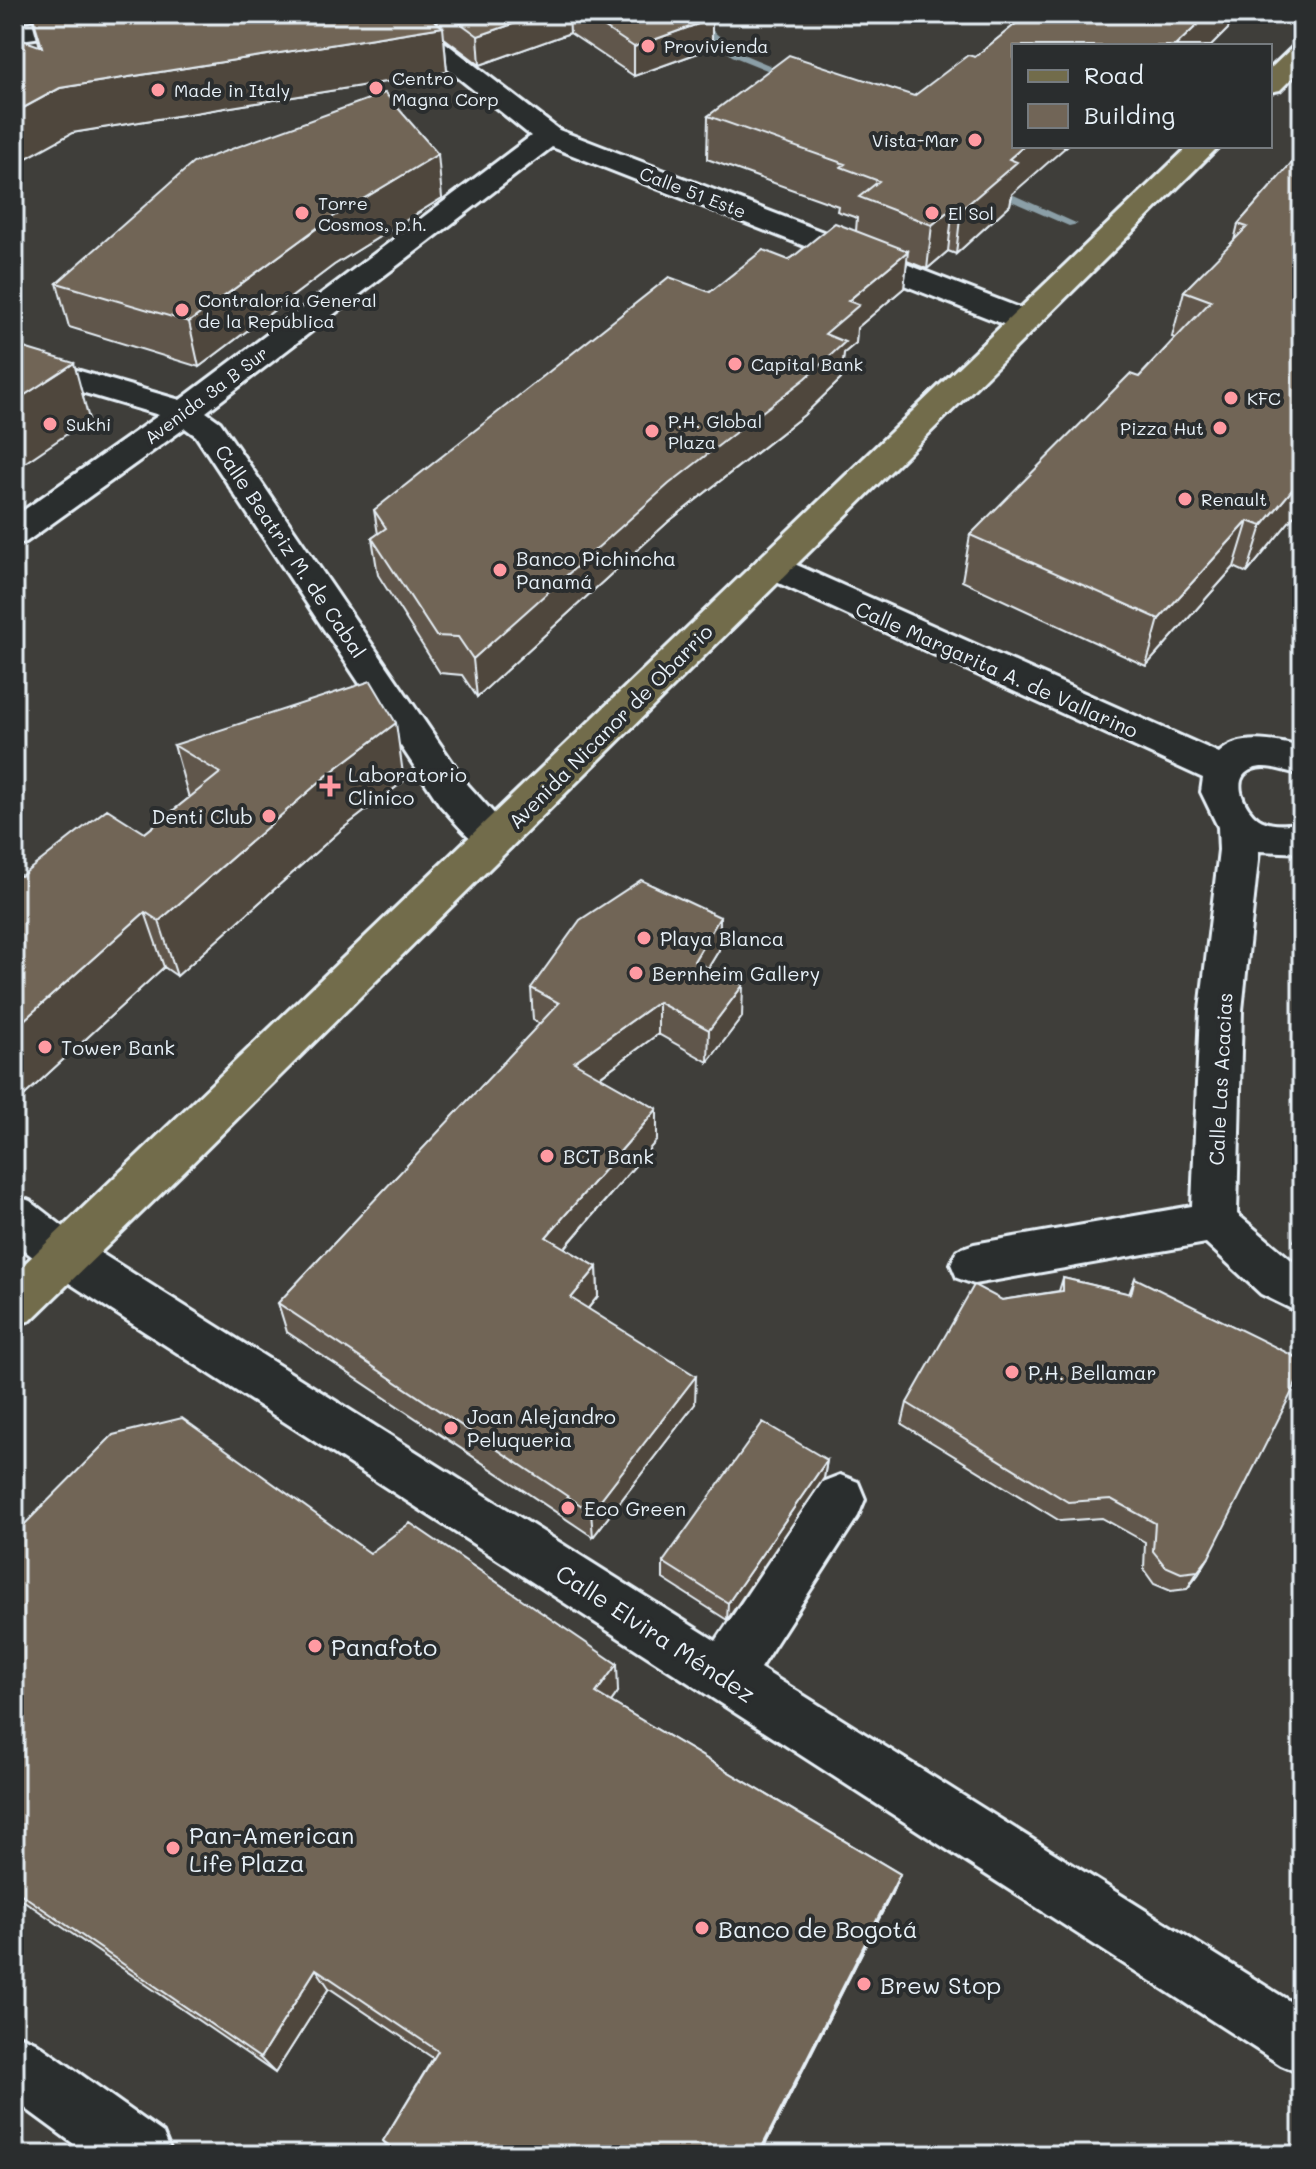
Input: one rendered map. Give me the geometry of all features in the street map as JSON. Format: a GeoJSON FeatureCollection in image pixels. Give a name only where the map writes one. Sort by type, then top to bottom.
{"type":"FeatureCollection","features":[{"type":"Feature","properties":{"kind":"main road"},"geometry":{"type":"LineString","coordinates":[[1272,82],[1302,53]]}},
{"type":"Feature","properties":{"kind":"main road","name":"Avenida Nicanor de Obarrio"},"geometry":{"type":"LineString","coordinates":[[14,1305],[496,838],[1022,320],[1203,148]]}},
{"type":"Feature","properties":{"kind":"street"},"geometry":{"type":"LineString","coordinates":[[14,33],[147,14]]}},
{"type":"Feature","properties":{"kind":"street","name":"Calle 51 Este"},"geometry":{"type":"LineString","coordinates":[[392,14],[549,136],[1022,320]]}},
{"type":"Feature","properties":{"kind":"street","name":"Avenida 3a B Sur"},"geometry":{"type":"LineString","coordinates":[[14,534],[185,412],[549,136]]}},
{"type":"Feature","properties":{"kind":"street","name":"Calle Beatriz M. de Cabal"},"geometry":{"type":"LineString","coordinates":[[14,362],[185,412],[208,429],[454,795],[496,838]]}},
{"type":"Feature","properties":{"kind":"street","name":"Calle Margarita A. de Vallarino"},"geometry":{"type":"LineString","coordinates":[[772,566],[1223,771]]}},
{"type":"Feature","properties":{"kind":"street"},"geometry":{"type":"LineString","coordinates":[[1302,761],[1269,754],[1250,755],[1235,761],[1223,771],[1217,783],[1218,797],[1238,824],[1275,838],[1302,838]]}},
{"type":"Feature","properties":{"kind":"street","name":"Calle Las Acacias"},"geometry":{"type":"LineString","coordinates":[[1214,1222],[1221,1010],[1239,850],[1238,824]]}},
{"type":"Feature","properties":{"kind":"street","name":"Calle Elvira Méndez"},"geometry":{"type":"LineString","coordinates":[[14,1215],[66,1256],[1302,2044]]}},
{"type":"Feature","properties":{"kind":"street"},"geometry":{"type":"LineString","coordinates":[[974,1264],[1214,1222],[1278,1279],[1302,1293]]}},
{"type":"Feature","properties":{"kind":"street"},"geometry":{"type":"LineString","coordinates":[[724,1676],[840,1499]]}},
{"type":"Feature","properties":{"kind":"street"},"geometry":{"type":"LineString","coordinates":[[14,2063],[141,2155]]}},
{"type":"Feature","properties":{"kind":"building"},"geometry":{"type":"Polygon","coordinates":[[[32,14],[426,14],[443,27],[60,88],[14,113],[14,37],[42,47],[32,14]]]}},
{"type":"Feature","properties":{"kind":"building"},"geometry":{"type":"Polygon","coordinates":[[[448,14],[542,14],[478,36],[448,14]]]}},
{"type":"Feature","properties":{"kind":"building"},"geometry":{"type":"Polygon","coordinates":[[[584,14],[705,14],[712,19],[634,47],[584,14]]]}},
{"type":"Feature","properties":{"kind":"building"},"geometry":{"type":"Polygon","coordinates":[[[1028,14],[1209,14],[1177,44],[1012,44],[1012,148],[1022,148],[1009,159],[1017,162],[961,210],[953,207],[932,225],[859,197],[879,181],[841,167],[845,164],[708,116],[789,55],[914,96],[968,55],[975,57],[1028,14]]]}},
{"type":"Feature","properties":{"kind":"building"},"geometry":{"type":"Polygon","coordinates":[[[385,93],[438,154],[328,220],[189,322],[57,283],[193,163],[385,93]]]}},
{"type":"Feature","properties":{"kind":"building"},"geometry":{"type":"Polygon","coordinates":[[[1302,151],[1302,345],[1296,352],[1302,354],[1302,478],[1262,526],[1248,521],[1159,619],[970,535],[1130,374],[1139,377],[1211,301],[1184,291],[1247,227],[1238,224],[1302,151]]]}},
{"type":"Feature","properties":{"kind":"building"},"geometry":{"type":"Polygon","coordinates":[[[835,223],[908,251],[848,301],[859,305],[825,334],[845,342],[806,378],[669,484],[473,659],[458,637],[436,636],[372,538],[386,528],[374,510],[669,277],[710,292],[763,250],[789,260],[835,223]]]}},
{"type":"Feature","properties":{"kind":"building"},"geometry":{"type":"Polygon","coordinates":[[[14,345],[74,363],[14,402],[14,345]]]}},
{"type":"Feature","properties":{"kind":"building"},"geometry":{"type":"Polygon","coordinates":[[[371,681],[396,723],[331,772],[159,921],[145,912],[14,1029],[14,872],[21,876],[107,809],[145,833],[220,773],[174,745],[371,681]]]}},
{"type":"Feature","properties":{"kind":"building"},"geometry":{"type":"Polygon","coordinates":[[[641,880],[720,917],[694,961],[743,985],[709,1030],[658,1002],[574,1062],[657,1109],[546,1237],[597,1267],[571,1298],[696,1376],[591,1512],[278,1303],[559,1003],[531,988],[580,920],[641,880]]]}},
{"type":"Feature","properties":{"kind":"building"},"geometry":{"type":"Polygon","coordinates":[[[1063,1278],[1131,1294],[1135,1278],[1302,1360],[1302,1372],[1209,1557],[1198,1571],[1181,1573],[1165,1566],[1153,1551],[1155,1523],[1111,1499],[1068,1502],[907,1403],[974,1285],[1002,1300],[1063,1291],[1063,1278]]]}},
{"type":"Feature","properties":{"kind":"building"},"geometry":{"type":"Polygon","coordinates":[[[182,1418],[370,1553],[410,1523],[617,1664],[596,1693],[900,1874],[758,2155],[402,2155],[383,2141],[438,2051],[316,1969],[260,2058],[14,1889],[14,1535],[113,1435],[182,1418]]]}},
{"type":"Feature","properties":{"kind":"building"},"geometry":{"type":"Polygon","coordinates":[[[763,1422],[827,1460],[728,1603],[663,1562],[763,1422]]]}},
{"type":"Feature","properties":{"kind":"waterway"},"geometry":{"type":"LineString","coordinates":[[687,14],[735,54],[790,76]]}},
{"type":"Feature","properties":{"kind":"waterway"},"geometry":{"type":"LineString","coordinates":[[992,189],[1073,224]]}},
{"type":"Feature","properties":{"kind":"place","name":"Provivienda"},"geometry":{"type":"Point","coordinates":[648,46]}},
{"type":"Feature","properties":{"kind":"place","name":"Centro Magna Corp"},"geometry":{"type":"Point","coordinates":[376,88]}},
{"type":"Feature","properties":{"kind":"place","name":"Made in Italy"},"geometry":{"type":"Point","coordinates":[158,90]}},
{"type":"Feature","properties":{"kind":"place","name":"Vista-Mar"},"geometry":{"type":"Point","coordinates":[975,140]}},
{"type":"Feature","properties":{"kind":"place","name":"Torre Cosmos, p.h."},"geometry":{"type":"Point","coordinates":[302,213]}},
{"type":"Feature","properties":{"kind":"place","name":"El Sol"},"geometry":{"type":"Point","coordinates":[932,213]}},
{"type":"Feature","properties":{"kind":"place","name":"Contraloría General de la República"},"geometry":{"type":"Point","coordinates":[182,310]}},
{"type":"Feature","properties":{"kind":"place","name":"Capital Bank"},"geometry":{"type":"Point","coordinates":[735,364]}},
{"type":"Feature","properties":{"kind":"place","name":"KFC"},"geometry":{"type":"Point","coordinates":[1231,398]}},
{"type":"Feature","properties":{"kind":"place","name":"Sukhi"},"geometry":{"type":"Point","coordinates":[50,424]}},
{"type":"Feature","properties":{"kind":"place","name":"Pizza Hut"},"geometry":{"type":"Point","coordinates":[1220,428]}},
{"type":"Feature","properties":{"kind":"place","name":"P.H. Global Plaza"},"geometry":{"type":"Point","coordinates":[652,431]}},
{"type":"Feature","properties":{"kind":"place","name":"Renault"},"geometry":{"type":"Point","coordinates":[1185,499]}},
{"type":"Feature","properties":{"kind":"place","name":"Banco Pichincha Panamá"},"geometry":{"type":"Point","coordinates":[500,570]}},
{"type":"Feature","properties":{"kind":"place","name":"Laboratorio Clinico"},"geometry":{"type":"Point","coordinates":[330,786]}},
{"type":"Feature","properties":{"kind":"place","name":"Denti Club"},"geometry":{"type":"Point","coordinates":[269,816]}},
{"type":"Feature","properties":{"kind":"place","name":"Playa Blanca"},"geometry":{"type":"Point","coordinates":[644,938]}},
{"type":"Feature","properties":{"kind":"place","name":"Bernheim Gallery"},"geometry":{"type":"Point","coordinates":[636,973]}},
{"type":"Feature","properties":{"kind":"place","name":"Tower Bank"},"geometry":{"type":"Point","coordinates":[45,1047]}},
{"type":"Feature","properties":{"kind":"place","name":"BCT Bank"},"geometry":{"type":"Point","coordinates":[547,1156]}},
{"type":"Feature","properties":{"kind":"place","name":"P.H. Bellamar"},"geometry":{"type":"Point","coordinates":[1012,1372]}},
{"type":"Feature","properties":{"kind":"place","name":"Joan Alejandro Peluqueria"},"geometry":{"type":"Point","coordinates":[451,1428]}},
{"type":"Feature","properties":{"kind":"place","name":"Eco Green"},"geometry":{"type":"Point","coordinates":[568,1508]}},
{"type":"Feature","properties":{"kind":"place","name":"Panafoto"},"geometry":{"type":"Point","coordinates":[315,1646]}},
{"type":"Feature","properties":{"kind":"place","name":"Pan-American Life Plaza"},"geometry":{"type":"Point","coordinates":[173,1848]}},
{"type":"Feature","properties":{"kind":"place","name":"Banco de Bogotá"},"geometry":{"type":"Point","coordinates":[702,1928]}},
{"type":"Feature","properties":{"kind":"place","name":"Brew Stop"},"geometry":{"type":"Point","coordinates":[864,1984]}}]}
